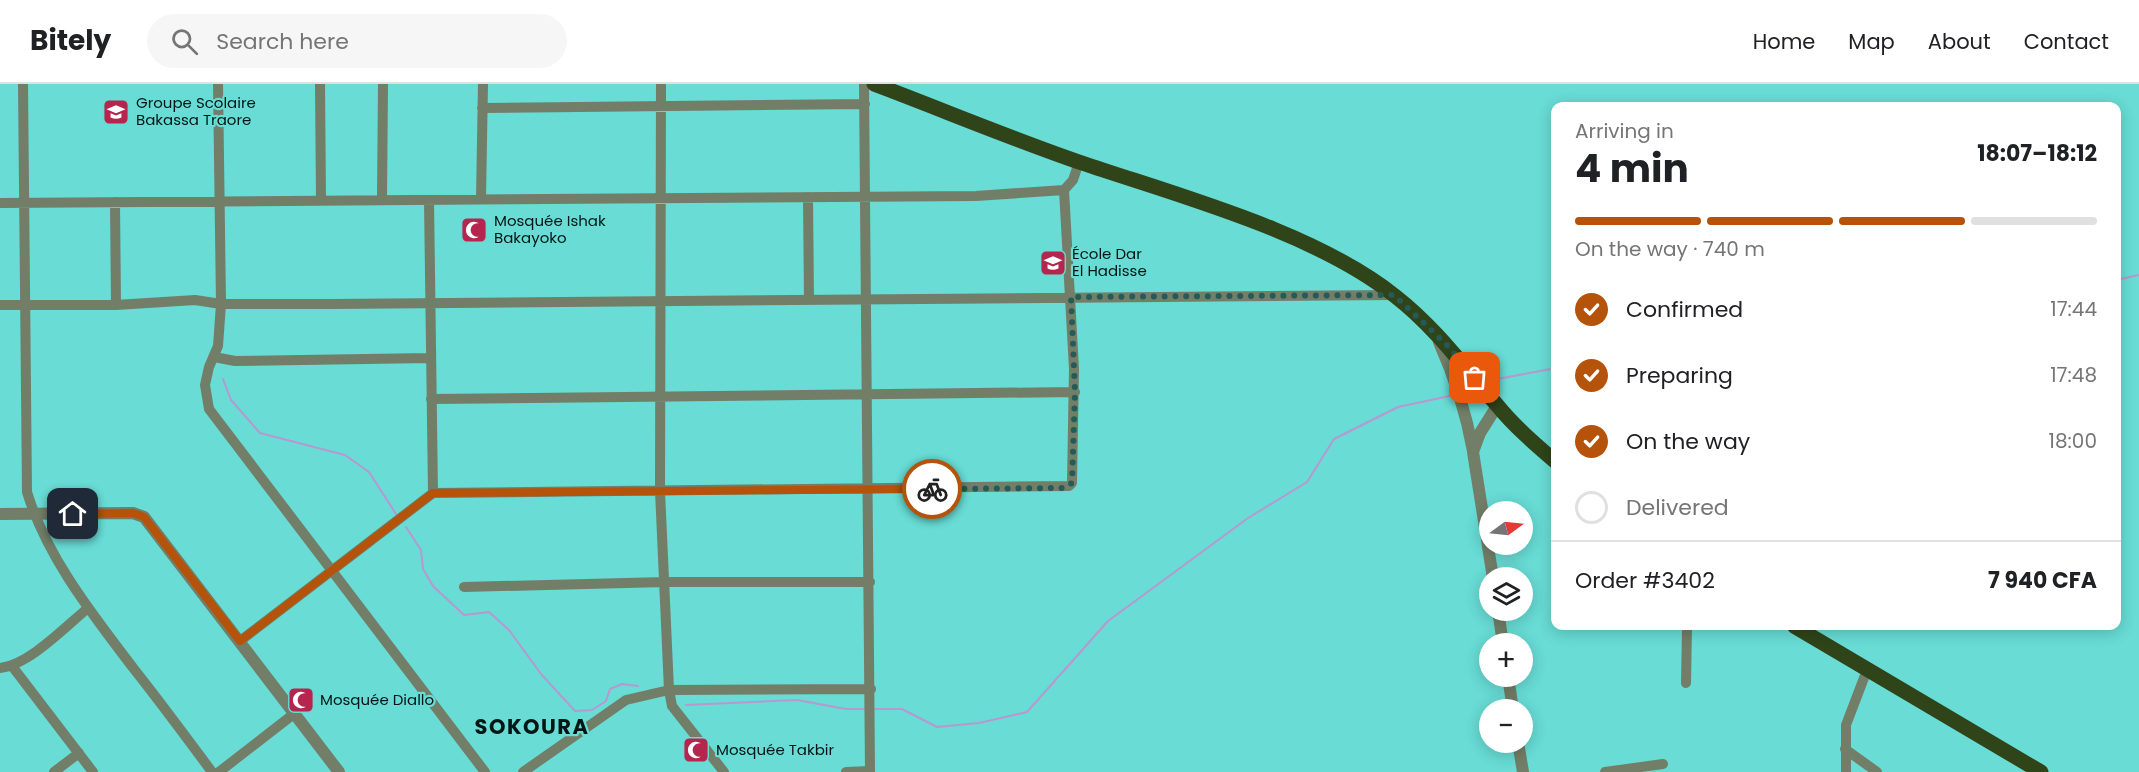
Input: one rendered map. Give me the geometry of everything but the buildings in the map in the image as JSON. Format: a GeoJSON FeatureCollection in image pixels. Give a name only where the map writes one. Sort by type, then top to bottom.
{"type":"FeatureCollection","features":[{"type":"Feature","properties":{"kind":"main road"},"geometry":{"type":"LineString","coordinates":[[874,84],[1079,162],[1193,200],[1300,242],[1333,258],[1394,295],[1436,333],[1497,406],[1551,457]]}},
{"type":"Feature","properties":{"kind":"main road"},"geometry":{"type":"LineString","coordinates":[[1801,630],[2041,772]]}},
{"type":"Feature","properties":{"kind":"street"},"geometry":{"type":"LineString","coordinates":[[22,84],[25,467],[27,492],[33,514],[60,564],[88,608],[212,772]]}},
{"type":"Feature","properties":{"kind":"street"},"geometry":{"type":"LineString","coordinates":[[218,84],[221,304],[218,346],[205,385],[209,409],[485,772]]}},
{"type":"Feature","properties":{"kind":"street"},"geometry":{"type":"LineString","coordinates":[[320,84],[321,199]]}},
{"type":"Feature","properties":{"kind":"street"},"geometry":{"type":"LineString","coordinates":[[382,199],[383,84]]}},
{"type":"Feature","properties":{"kind":"street"},"geometry":{"type":"LineString","coordinates":[[481,199],[483,84]]}},
{"type":"Feature","properties":{"kind":"street"},"geometry":{"type":"LineString","coordinates":[[661,84],[660,491],[669,690],[672,706],[724,772]]}},
{"type":"Feature","properties":{"kind":"street"},"geometry":{"type":"LineString","coordinates":[[846,772],[870,772],[864,84]]}},
{"type":"Feature","properties":{"kind":"street"},"geometry":{"type":"LineString","coordinates":[[482,108],[865,104]]}},
{"type":"Feature","properties":{"kind":"street"},"geometry":{"type":"LineString","coordinates":[[0,202],[321,199],[659,200],[976,196],[1064,190],[1073,180],[1079,162]]}},
{"type":"Feature","properties":{"kind":"street"},"geometry":{"type":"LineString","coordinates":[[240,641],[433,493],[1069,486],[1072,483],[1075,392],[1064,190]]}},
{"type":"Feature","properties":{"kind":"street"},"geometry":{"type":"LineString","coordinates":[[808,197],[809,300]]}},
{"type":"Feature","properties":{"kind":"street"},"geometry":{"type":"LineString","coordinates":[[429,200],[433,493]]}},
{"type":"Feature","properties":{"kind":"street"},"geometry":{"type":"LineString","coordinates":[[115,202],[116,305]]}},
{"type":"Feature","properties":{"kind":"street"},"geometry":{"type":"LineString","coordinates":[[0,305],[116,305],[195,300],[221,304],[1394,295]]}},
{"type":"Feature","properties":{"kind":"street"},"geometry":{"type":"LineString","coordinates":[[1436,333],[1455,378],[1467,417],[1491,567]]}},
{"type":"Feature","properties":{"kind":"street"},"geometry":{"type":"LineString","coordinates":[[214,357],[235,361],[430,358]]}},
{"type":"Feature","properties":{"kind":"street"},"geometry":{"type":"LineString","coordinates":[[431,399],[1075,392]]}},
{"type":"Feature","properties":{"kind":"street"},"geometry":{"type":"LineString","coordinates":[[1473,452],[1480,433],[1497,406]]}},
{"type":"Feature","properties":{"kind":"street"},"geometry":{"type":"LineString","coordinates":[[0,514],[133,513],[144,517],[339,772]]}},
{"type":"Feature","properties":{"kind":"street"},"geometry":{"type":"LineString","coordinates":[[464,587],[665,582],[870,582]]}},
{"type":"Feature","properties":{"kind":"street"},"geometry":{"type":"LineString","coordinates":[[0,668],[12,666],[88,608]]}},
{"type":"Feature","properties":{"kind":"street"},"geometry":{"type":"LineString","coordinates":[[1686,683],[1687,630]]}},
{"type":"Feature","properties":{"kind":"street"},"geometry":{"type":"LineString","coordinates":[[12,666],[93,772]]}},
{"type":"Feature","properties":{"kind":"street"},"geometry":{"type":"LineString","coordinates":[[1846,772],[1846,725],[1868,670]]}},
{"type":"Feature","properties":{"kind":"street"},"geometry":{"type":"LineString","coordinates":[[523,772],[626,700],[669,690],[871,689]]}},
{"type":"Feature","properties":{"kind":"street"},"geometry":{"type":"LineString","coordinates":[[219,772],[295,713]]}},
{"type":"Feature","properties":{"kind":"street"},"geometry":{"type":"LineString","coordinates":[[1845,749],[1877,772]]}},
{"type":"Feature","properties":{"kind":"street"},"geometry":{"type":"LineString","coordinates":[[54,772],[79,753]]}},
{"type":"Feature","properties":{"kind":"street"},"geometry":{"type":"LineString","coordinates":[[1520,753],[1523,772]]}},
{"type":"Feature","properties":{"kind":"street"},"geometry":{"type":"LineString","coordinates":[[1605,772],[1663,764]]}},
{"type":"Feature","properties":{"kind":"waterway"},"geometry":{"type":"LineString","coordinates":[[2121,279],[2139,275]]}},
{"type":"Feature","properties":{"kind":"waterway"},"geometry":{"type":"LineString","coordinates":[[1492,380],[1551,369]]}},
{"type":"Feature","properties":{"kind":"waterway"},"geometry":{"type":"LineString","coordinates":[[223,379],[231,400],[260,433],[345,455],[369,472],[396,514]]}},
{"type":"Feature","properties":{"kind":"waterway"},"geometry":{"type":"LineString","coordinates":[[874,709],[902,709],[937,727],[979,723],[1027,712],[1108,621],[1248,518],[1307,482],[1334,439],[1398,407],[1454,395]]}},
{"type":"Feature","properties":{"kind":"waterway"},"geometry":{"type":"LineString","coordinates":[[406,527],[421,550],[423,569],[433,586],[464,615],[489,612],[509,630],[541,674],[575,711],[592,710],[606,701],[610,689],[622,684],[638,686]]}},
{"type":"Feature","properties":{"kind":"waterway"},"geometry":{"type":"LineString","coordinates":[[686,705],[797,700],[846,709],[866,709]]}},
{"type":"Feature","properties":{"kind":"way so far"},"geometry":{"type":"LineString","coordinates":[[932,489],[1064,488],[1072,483],[1075,392],[1071,297],[1394,295],[1446,344],[1475,378]]}},
{"type":"Feature","properties":{"kind":"place","name":"Groupe Scolaire Bakassa Traore"},"geometry":{"type":"Point","coordinates":[116,112]}},
{"type":"Feature","properties":{"kind":"place","name":"Mosquée Ishak Bakayoko"},"geometry":{"type":"Point","coordinates":[474,230]}},
{"type":"Feature","properties":{"kind":"place","name":"École Dar El Hadisse"},"geometry":{"type":"Point","coordinates":[1053,263]}},
{"type":"Feature","properties":{"kind":"place","name":"Mosquée Diallo"},"geometry":{"type":"Point","coordinates":[301,700]}},
{"type":"Feature","properties":{"kind":"place","name":"Mosquée Takbir"},"geometry":{"type":"Point","coordinates":[696,750]}},
{"type":"Feature","properties":{"kind":"district","name":"SOKOURA"},"geometry":{"type":"Point","coordinates":[532,727]}},
{"type":"Feature","properties":{"kind":"route"},"geometry":{"type":"LineString","coordinates":[[73,514],[133,513],[144,517],[153,525],[240,641],[433,493],[932,489]]}}]}
